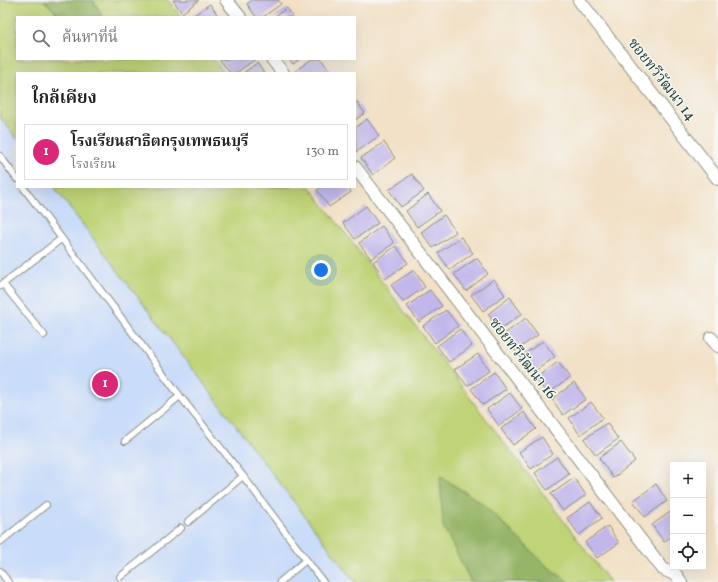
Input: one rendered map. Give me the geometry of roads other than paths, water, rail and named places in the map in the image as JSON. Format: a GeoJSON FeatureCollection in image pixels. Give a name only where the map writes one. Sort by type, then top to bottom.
{"type":"FeatureCollection","features":[{"type":"Feature","properties":{"kind":"street"},"geometry":{"type":"LineString","coordinates":[[226,0],[239,16]]}},
{"type":"Feature","properties":{"kind":"street","name":"ซอยทวีวัฒนา 14"},"geometry":{"type":"LineString","coordinates":[[579,0],[718,179]]}},
{"type":"Feature","properties":{"kind":"street"},"geometry":{"type":"LineString","coordinates":[[273,60],[281,72]]}},
{"type":"Feature","properties":{"kind":"street","name":"ซอยทวีวัฒนา 16"},"geometry":{"type":"LineString","coordinates":[[356,169],[663,569],[676,575],[681,582]]}},
{"type":"Feature","properties":{"kind":"street"},"geometry":{"type":"LineString","coordinates":[[663,569],[664,582]]}},
{"type":"Feature","properties":{"kind":"lane"},"geometry":{"type":"LineString","coordinates":[[0,156],[16,178]]}},
{"type":"Feature","properties":{"kind":"lane"},"geometry":{"type":"LineString","coordinates":[[24,188],[180,396],[323,582]]}},
{"type":"Feature","properties":{"kind":"lane"},"geometry":{"type":"LineString","coordinates":[[44,335],[1,285],[62,239]]}},
{"type":"Feature","properties":{"kind":"lane"},"geometry":{"type":"LineString","coordinates":[[125,441],[180,396]]}},
{"type":"Feature","properties":{"kind":"lane"},"geometry":{"type":"LineString","coordinates":[[188,522],[243,476]]}},
{"type":"Feature","properties":{"kind":"lane"},"geometry":{"type":"LineString","coordinates":[[0,542],[46,505]]}},
{"type":"Feature","properties":{"kind":"lane"},"geometry":{"type":"LineString","coordinates":[[120,577],[181,528]]}},
{"type":"Feature","properties":{"kind":"lane"},"geometry":{"type":"LineString","coordinates":[[280,582],[306,560]]}},
{"type":"Feature","properties":{"kind":"lane"},"geometry":{"type":"LineString","coordinates":[[0,571],[8,582]]}},
{"type":"Feature","properties":{"kind":"place","name":"โรงเรียนสาธิตกรุงเทพธนบุรี"},"geometry":{"type":"Point","coordinates":[105,384]}}]}
